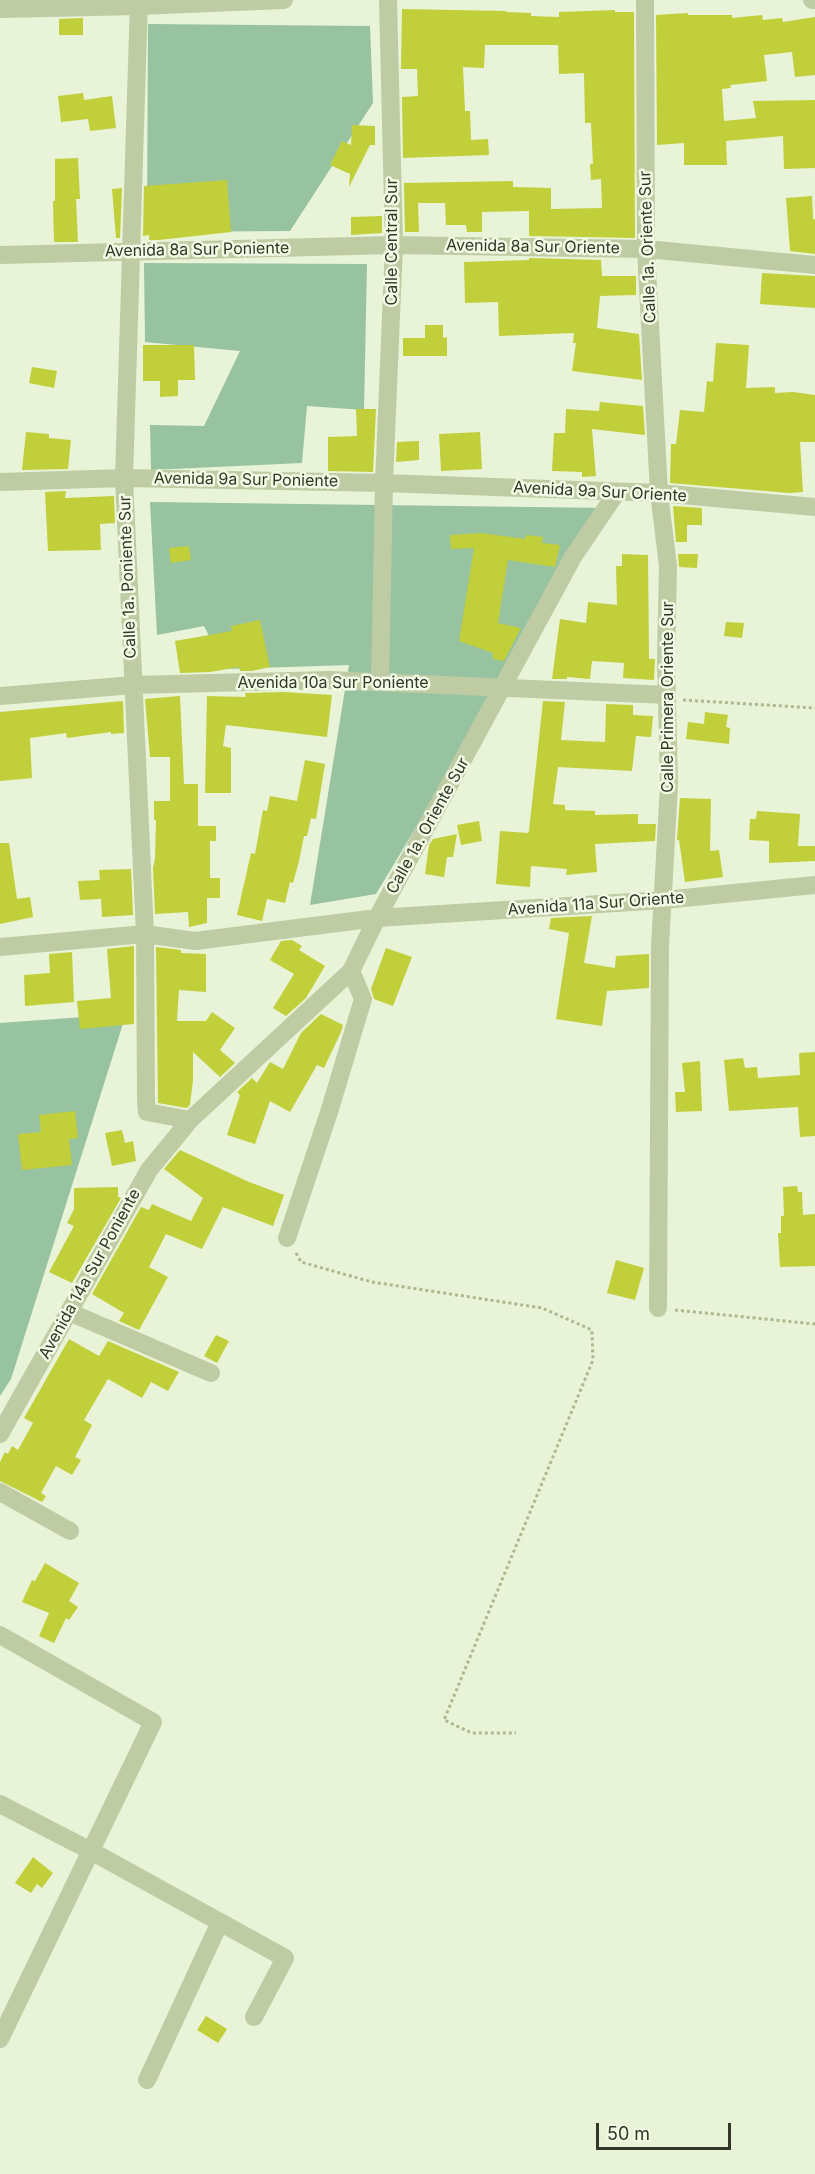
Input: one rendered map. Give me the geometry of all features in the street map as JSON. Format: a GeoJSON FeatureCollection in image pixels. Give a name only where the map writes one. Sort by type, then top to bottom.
{"type":"FeatureCollection","features":[{"type":"Feature","properties":{"kind":"street"},"geometry":{"type":"LineString","coordinates":[[0,9],[284,0]]}},
{"type":"Feature","properties":{"kind":"street","name":"Calle Central Sur"},"geometry":{"type":"LineString","coordinates":[[380,682],[384,483],[394,245],[388,0]]}},
{"type":"Feature","properties":{"kind":"street","name":"Calle 1a. Oriente Sur"},"geometry":{"type":"LineString","coordinates":[[645,0],[646,249],[659,493]]}},
{"type":"Feature","properties":{"kind":"street","name":"Calle 1a. Poniente Sur"},"geometry":{"type":"LineString","coordinates":[[139,3],[123,478],[146,934],[146,1100],[147,1112],[190,1120]]}},
{"type":"Feature","properties":{"kind":"street","name":"Avenida 8a Sur Oriente"},"geometry":{"type":"LineString","coordinates":[[394,245],[646,249],[815,265]]}},
{"type":"Feature","properties":{"kind":"street","name":"Avenida 8a Sur Poniente"},"geometry":{"type":"LineString","coordinates":[[0,255],[394,245]]}},
{"type":"Feature","properties":{"kind":"street","name":"Avenida 9a Sur Poniente"},"geometry":{"type":"LineString","coordinates":[[0,482],[123,478],[384,483]]}},
{"type":"Feature","properties":{"kind":"street","name":"Avenida 9a Sur Oriente"},"geometry":{"type":"LineString","coordinates":[[384,483],[659,493],[815,507]]}},
{"type":"Feature","properties":{"kind":"street","name":"Calle 1a. Oriente Sur"},"geometry":{"type":"LineString","coordinates":[[190,1120],[351,971],[377,918],[573,557],[617,492]]}},
{"type":"Feature","properties":{"kind":"street","name":"Calle Primera Oriente Sur"},"geometry":{"type":"LineString","coordinates":[[658,1308],[660,946],[669,785],[666,697],[668,566],[659,493]]}},
{"type":"Feature","properties":{"kind":"street","name":"Avenida 10a Sur Poniente"},"geometry":{"type":"LineString","coordinates":[[0,696],[132,685],[330,680],[504,687],[666,697]]}},
{"type":"Feature","properties":{"kind":"street","name":"Avenida 11a Sur Oriente"},"geometry":{"type":"LineString","coordinates":[[0,947],[146,934],[195,940],[377,918],[664,900],[815,885]]}},
{"type":"Feature","properties":{"kind":"street"},"geometry":{"type":"LineString","coordinates":[[287,1238],[330,1109],[363,999],[351,971]]}},
{"type":"Feature","properties":{"kind":"street","name":"Avenida 14a Sur Poniente"},"geometry":{"type":"LineString","coordinates":[[0,1434],[149,1170],[190,1120]]}},
{"type":"Feature","properties":{"kind":"street"},"geometry":{"type":"LineString","coordinates":[[69,1312],[211,1373]]}},
{"type":"Feature","properties":{"kind":"street"},"geometry":{"type":"LineString","coordinates":[[0,1492],[70,1531]]}},
{"type":"Feature","properties":{"kind":"street"},"geometry":{"type":"LineString","coordinates":[[0,1635],[153,1722],[0,2038]]}},
{"type":"Feature","properties":{"kind":"street"},"geometry":{"type":"LineString","coordinates":[[0,1804],[91,1851],[285,1958],[254,2017]]}},
{"type":"Feature","properties":{"kind":"street"},"geometry":{"type":"LineString","coordinates":[[147,2080],[220,1922]]}},
{"type":"Feature","properties":{"kind":"path"},"geometry":{"type":"LineString","coordinates":[[666,697],[815,708]]}},
{"type":"Feature","properties":{"kind":"path"},"geometry":{"type":"LineString","coordinates":[[287,1238],[302,1262],[372,1282],[542,1308],[592,1330],[594,1360],[444,1720],[471,1733],[516,1732]]}},
{"type":"Feature","properties":{"kind":"path"},"geometry":{"type":"LineString","coordinates":[[658,1308],[815,1324]]}},
{"type":"Feature","properties":{"kind":"green space"},"geometry":{"type":"Polygon","coordinates":[[[148,24],[370,26],[373,103],[290,231],[147,232],[148,24]]]}},
{"type":"Feature","properties":{"kind":"green space"},"geometry":{"type":"Polygon","coordinates":[[[144,263],[367,264],[364,410],[307,406],[302,463],[151,470],[150,425],[204,426],[240,351],[145,342],[144,263]]]}},
{"type":"Feature","properties":{"kind":"green space"},"geometry":{"type":"Polygon","coordinates":[[[150,502],[608,508],[376,894],[310,905],[349,665],[226,669],[204,626],[157,635],[150,502]]]}},
{"type":"Feature","properties":{"kind":"green space"},"geometry":{"type":"Polygon","coordinates":[[[126,1014],[11,1379],[0,1396],[0,1023],[126,1014]]]}},
{"type":"Feature","properties":{"kind":"building"},"geometry":{"type":"Polygon","coordinates":[[[402,9],[506,11],[531,13],[531,16],[559,17],[559,12],[615,10],[615,12],[634,12],[635,238],[529,236],[529,211],[482,212],[482,232],[467,232],[466,225],[446,225],[445,203],[418,203],[419,232],[405,232],[404,183],[513,181],[513,187],[551,188],[551,209],[602,208],[601,179],[591,180],[590,164],[593,164],[591,123],[585,123],[584,73],[559,74],[558,45],[485,45],[484,68],[463,67],[465,111],[470,111],[471,140],[488,139],[489,155],[403,158],[402,97],[418,96],[417,69],[401,69],[402,9]]]}},
{"type":"Feature","properties":{"kind":"building"},"geometry":{"type":"Polygon","coordinates":[[[688,13],[688,15],[732,15],[732,18],[762,15],[763,20],[782,18],[783,22],[815,17],[815,75],[795,77],[792,52],[764,55],[767,81],[730,85],[731,88],[722,89],[724,121],[756,118],[753,101],[815,100],[815,168],[784,169],[783,136],[726,141],[727,165],[684,165],[684,143],[657,145],[656,15],[688,13]]]}},
{"type":"Feature","properties":{"kind":"building"},"geometry":{"type":"Polygon","coordinates":[[[83,18],[83,35],[59,35],[59,19],[83,18]]]}},
{"type":"Feature","properties":{"kind":"building"},"geometry":{"type":"Polygon","coordinates":[[[83,93],[84,100],[112,96],[116,128],[90,131],[88,119],[61,122],[58,96],[83,93]]]}},
{"type":"Feature","properties":{"kind":"building"},"geometry":{"type":"Polygon","coordinates":[[[352,125],[375,126],[375,145],[370,145],[349,187],[350,174],[330,165],[342,141],[351,145],[352,125]]]}},
{"type":"Feature","properties":{"kind":"building"},"geometry":{"type":"Polygon","coordinates":[[[78,158],[80,199],[76,199],[78,242],[54,242],[55,159],[78,158]]]}},
{"type":"Feature","properties":{"kind":"building"},"geometry":{"type":"Polygon","coordinates":[[[227,180],[231,232],[159,240],[149,240],[149,235],[143,236],[144,186],[227,180]]]}},
{"type":"Feature","properties":{"kind":"building"},"geometry":{"type":"Polygon","coordinates":[[[122,188],[120,238],[116,238],[112,189],[122,188]]]}},
{"type":"Feature","properties":{"kind":"building"},"geometry":{"type":"Polygon","coordinates":[[[812,196],[813,219],[815,219],[815,254],[790,251],[786,198],[812,196]]]}},
{"type":"Feature","properties":{"kind":"building"},"geometry":{"type":"Polygon","coordinates":[[[382,216],[382,233],[351,235],[351,217],[382,216]]]}},
{"type":"Feature","properties":{"kind":"building"},"geometry":{"type":"Polygon","coordinates":[[[529,258],[601,260],[602,276],[636,276],[636,295],[600,296],[597,328],[639,334],[642,380],[572,371],[576,343],[573,343],[574,333],[499,336],[498,302],[465,303],[464,262],[529,260],[529,258]]]}},
{"type":"Feature","properties":{"kind":"building"},"geometry":{"type":"Polygon","coordinates":[[[762,273],[815,276],[815,308],[760,304],[762,273]]]}},
{"type":"Feature","properties":{"kind":"building"},"geometry":{"type":"Polygon","coordinates":[[[425,325],[443,325],[443,338],[447,337],[447,356],[403,356],[403,338],[425,338],[425,325]]]}},
{"type":"Feature","properties":{"kind":"building"},"geometry":{"type":"Polygon","coordinates":[[[716,343],[749,345],[746,388],[775,387],[775,393],[793,392],[815,395],[815,442],[800,442],[803,492],[789,493],[670,483],[671,444],[676,444],[680,410],[704,412],[707,381],[713,382],[716,343]]]}},
{"type":"Feature","properties":{"kind":"building"},"geometry":{"type":"Polygon","coordinates":[[[143,345],[194,345],[195,380],[178,380],[178,396],[160,397],[160,381],[143,381],[143,345]]]}},
{"type":"Feature","properties":{"kind":"building"},"geometry":{"type":"Polygon","coordinates":[[[32,367],[57,371],[54,388],[29,383],[32,367]]]}},
{"type":"Feature","properties":{"kind":"building"},"geometry":{"type":"Polygon","coordinates":[[[600,402],[643,406],[645,435],[592,429],[596,476],[582,477],[582,472],[552,471],[554,433],[565,433],[566,409],[599,411],[600,402]]]}},
{"type":"Feature","properties":{"kind":"building"},"geometry":{"type":"Polygon","coordinates":[[[356,409],[376,409],[373,472],[328,471],[328,437],[357,436],[356,409]]]}},
{"type":"Feature","properties":{"kind":"building"},"geometry":{"type":"Polygon","coordinates":[[[26,432],[49,434],[49,438],[71,440],[68,469],[22,470],[26,432]]]}},
{"type":"Feature","properties":{"kind":"building"},"geometry":{"type":"Polygon","coordinates":[[[480,432],[482,469],[441,471],[439,434],[480,432]]]}},
{"type":"Feature","properties":{"kind":"building"},"geometry":{"type":"Polygon","coordinates":[[[419,441],[419,460],[396,462],[397,442],[419,441]]]}},
{"type":"Feature","properties":{"kind":"building"},"geometry":{"type":"Polygon","coordinates":[[[66,491],[65,498],[114,496],[115,523],[100,524],[101,550],[48,551],[45,492],[66,491]]]}},
{"type":"Feature","properties":{"kind":"building"},"geometry":{"type":"Polygon","coordinates":[[[673,506],[702,508],[702,525],[687,525],[687,542],[676,542],[673,506]]]}},
{"type":"Feature","properties":{"kind":"building"},"geometry":{"type":"Polygon","coordinates":[[[481,533],[525,539],[526,535],[543,537],[542,543],[560,545],[555,567],[508,560],[498,623],[521,628],[504,661],[493,659],[493,653],[459,641],[474,548],[451,549],[450,535],[481,533]]]}},
{"type":"Feature","properties":{"kind":"building"},"geometry":{"type":"Polygon","coordinates":[[[189,546],[191,560],[171,563],[169,548],[189,546]]]}},
{"type":"Feature","properties":{"kind":"building"},"geometry":{"type":"Polygon","coordinates":[[[622,554],[648,555],[649,659],[655,659],[654,680],[623,678],[624,663],[592,661],[590,679],[567,677],[567,679],[552,679],[560,619],[586,623],[588,602],[617,605],[616,566],[622,566],[622,554]]]}},
{"type":"Feature","properties":{"kind":"building"},"geometry":{"type":"Polygon","coordinates":[[[678,554],[698,554],[697,568],[679,567],[678,554]]]}},
{"type":"Feature","properties":{"kind":"building"},"geometry":{"type":"Polygon","coordinates":[[[260,620],[270,667],[252,671],[240,671],[239,667],[210,672],[180,673],[175,641],[232,631],[231,626],[260,620]]]}},
{"type":"Feature","properties":{"kind":"building"},"geometry":{"type":"Polygon","coordinates":[[[726,622],[744,623],[742,638],[724,636],[726,622]]]}},
{"type":"Feature","properties":{"kind":"building"},"geometry":{"type":"Polygon","coordinates":[[[284,692],[332,695],[327,737],[226,725],[223,746],[231,748],[231,793],[205,793],[207,696],[246,697],[245,693],[284,692]]]}},
{"type":"Feature","properties":{"kind":"building"},"geometry":{"type":"Polygon","coordinates":[[[180,696],[184,784],[198,784],[198,826],[216,826],[216,841],[210,841],[210,878],[220,878],[220,898],[207,898],[207,923],[189,927],[188,912],[155,914],[153,868],[156,820],[154,820],[154,801],[170,801],[170,757],[150,757],[145,699],[180,696]]]}},
{"type":"Feature","properties":{"kind":"building"},"geometry":{"type":"Polygon","coordinates":[[[123,701],[124,733],[111,734],[111,732],[67,738],[66,733],[30,738],[32,778],[0,781],[0,712],[123,701]]]}},
{"type":"Feature","properties":{"kind":"building"},"geometry":{"type":"Polygon","coordinates":[[[543,701],[565,702],[561,740],[605,742],[606,704],[633,705],[633,715],[653,716],[651,737],[636,736],[632,771],[558,767],[553,804],[565,805],[565,810],[595,811],[595,815],[638,814],[638,824],[656,824],[655,841],[595,844],[597,872],[566,875],[567,869],[531,866],[530,887],[496,884],[500,831],[528,833],[529,831],[543,701]]]}},
{"type":"Feature","properties":{"kind":"building"},"geometry":{"type":"Polygon","coordinates":[[[705,712],[728,715],[726,727],[730,728],[729,744],[686,739],[688,722],[704,724],[705,712]]]}},
{"type":"Feature","properties":{"kind":"building"},"geometry":{"type":"Polygon","coordinates":[[[305,760],[325,764],[316,819],[311,818],[307,836],[304,836],[293,883],[290,882],[285,903],[267,899],[262,921],[237,915],[251,853],[255,854],[263,810],[267,811],[270,796],[297,801],[305,760]]]}},
{"type":"Feature","properties":{"kind":"building"},"geometry":{"type":"Polygon","coordinates":[[[680,798],[711,799],[710,851],[719,850],[723,877],[685,882],[679,840],[677,840],[680,798]]]}},
{"type":"Feature","properties":{"kind":"building"},"geometry":{"type":"Polygon","coordinates":[[[757,811],[800,814],[798,846],[815,846],[815,861],[769,863],[769,841],[749,840],[750,819],[756,819],[757,811]]]}},
{"type":"Feature","properties":{"kind":"building"},"geometry":{"type":"Polygon","coordinates":[[[479,821],[482,841],[461,845],[457,825],[479,821]]]}},
{"type":"Feature","properties":{"kind":"building"},"geometry":{"type":"Polygon","coordinates":[[[457,834],[453,857],[447,857],[444,877],[425,874],[429,845],[433,839],[457,834]]]}},
{"type":"Feature","properties":{"kind":"building"},"geometry":{"type":"Polygon","coordinates":[[[0,843],[9,843],[17,899],[30,897],[33,917],[0,924],[0,843]]]}},
{"type":"Feature","properties":{"kind":"building"},"geometry":{"type":"Polygon","coordinates":[[[131,869],[133,915],[102,917],[101,899],[80,900],[78,881],[100,880],[99,870],[131,869]]]}},
{"type":"Feature","properties":{"kind":"building"},"geometry":{"type":"Polygon","coordinates":[[[592,916],[584,963],[615,968],[616,956],[649,954],[649,988],[607,991],[602,1026],[556,1019],[569,933],[549,929],[551,918],[592,916]]]}},
{"type":"Feature","properties":{"kind":"building"},"geometry":{"type":"Polygon","coordinates":[[[292,940],[302,946],[299,950],[325,966],[306,998],[286,1016],[273,1008],[294,974],[270,960],[281,941],[292,940]]]}},
{"type":"Feature","properties":{"kind":"building"},"geometry":{"type":"Polygon","coordinates":[[[134,946],[134,1024],[80,1029],[77,1001],[111,998],[107,949],[134,946]]]}},
{"type":"Feature","properties":{"kind":"building"},"geometry":{"type":"Polygon","coordinates":[[[156,947],[181,950],[181,953],[206,954],[206,992],[179,990],[177,1021],[206,1021],[212,1012],[235,1028],[220,1050],[235,1063],[220,1077],[193,1052],[193,1080],[190,1105],[187,1108],[158,1103],[156,947]]]}},
{"type":"Feature","properties":{"kind":"building"},"geometry":{"type":"Polygon","coordinates":[[[386,948],[412,957],[393,1006],[374,999],[371,989],[386,948]]]}},
{"type":"Feature","properties":{"kind":"building"},"geometry":{"type":"Polygon","coordinates":[[[72,952],[74,1002],[25,1006],[24,975],[50,973],[49,954],[72,952]]]}},
{"type":"Feature","properties":{"kind":"building"},"geometry":{"type":"Polygon","coordinates":[[[321,1014],[343,1025],[341,1032],[324,1068],[317,1065],[290,1112],[270,1101],[255,1144],[227,1135],[240,1095],[237,1092],[252,1078],[257,1083],[270,1062],[283,1069],[301,1033],[321,1014]]]}},
{"type":"Feature","properties":{"kind":"building"},"geometry":{"type":"Polygon","coordinates":[[[815,1052],[815,1136],[800,1137],[798,1107],[729,1111],[724,1060],[743,1058],[745,1068],[757,1067],[758,1078],[800,1075],[799,1053],[815,1052]]]}},
{"type":"Feature","properties":{"kind":"building"},"geometry":{"type":"Polygon","coordinates":[[[700,1061],[702,1111],[676,1112],[675,1092],[685,1092],[682,1063],[700,1061]]]}},
{"type":"Feature","properties":{"kind":"building"},"geometry":{"type":"Polygon","coordinates":[[[75,1111],[78,1138],[69,1139],[72,1165],[22,1170],[18,1134],[41,1132],[39,1115],[75,1111]]]}},
{"type":"Feature","properties":{"kind":"building"},"geometry":{"type":"Polygon","coordinates":[[[122,1130],[125,1143],[133,1141],[136,1161],[112,1166],[105,1133],[122,1130]]]}},
{"type":"Feature","properties":{"kind":"building"},"geometry":{"type":"Polygon","coordinates":[[[180,1150],[249,1182],[284,1195],[273,1226],[223,1207],[202,1249],[166,1234],[149,1267],[168,1277],[139,1330],[119,1321],[124,1313],[92,1294],[141,1207],[149,1210],[152,1204],[191,1221],[203,1198],[164,1169],[180,1150]]]}},
{"type":"Feature","properties":{"kind":"building"},"geometry":{"type":"Polygon","coordinates":[[[797,1186],[798,1192],[802,1192],[803,1215],[815,1214],[815,1266],[780,1267],[778,1233],[781,1233],[781,1216],[784,1216],[783,1187],[797,1186]]]}},
{"type":"Feature","properties":{"kind":"building"},"geometry":{"type":"Polygon","coordinates":[[[118,1187],[118,1197],[121,1198],[72,1283],[49,1272],[74,1226],[67,1223],[74,1209],[74,1188],[118,1187]]]}},
{"type":"Feature","properties":{"kind":"building"},"geometry":{"type":"Polygon","coordinates":[[[616,1260],[644,1268],[635,1300],[607,1293],[616,1260]]]}},
{"type":"Feature","properties":{"kind":"building"},"geometry":{"type":"Polygon","coordinates":[[[216,1335],[229,1341],[217,1363],[204,1356],[216,1335]]]}},
{"type":"Feature","properties":{"kind":"building"},"geometry":{"type":"Polygon","coordinates":[[[69,1339],[99,1356],[108,1341],[179,1372],[168,1391],[151,1382],[142,1398],[108,1379],[84,1420],[92,1425],[75,1457],[81,1460],[72,1475],[56,1466],[41,1493],[46,1496],[42,1502],[0,1481],[0,1462],[5,1452],[8,1454],[12,1446],[18,1450],[33,1423],[24,1418],[69,1339]]]}},
{"type":"Feature","properties":{"kind":"building"},"geometry":{"type":"Polygon","coordinates":[[[45,1563],[79,1583],[69,1601],[78,1607],[69,1620],[66,1618],[54,1643],[39,1636],[49,1613],[22,1602],[32,1580],[35,1581],[45,1563]]]}},
{"type":"Feature","properties":{"kind":"building"},"geometry":{"type":"Polygon","coordinates":[[[33,1857],[53,1873],[42,1888],[37,1884],[31,1893],[15,1883],[33,1857]]]}},
{"type":"Feature","properties":{"kind":"building"},"geometry":{"type":"Polygon","coordinates":[[[206,2016],[227,2029],[218,2043],[197,2030],[206,2016]]]}}]}
